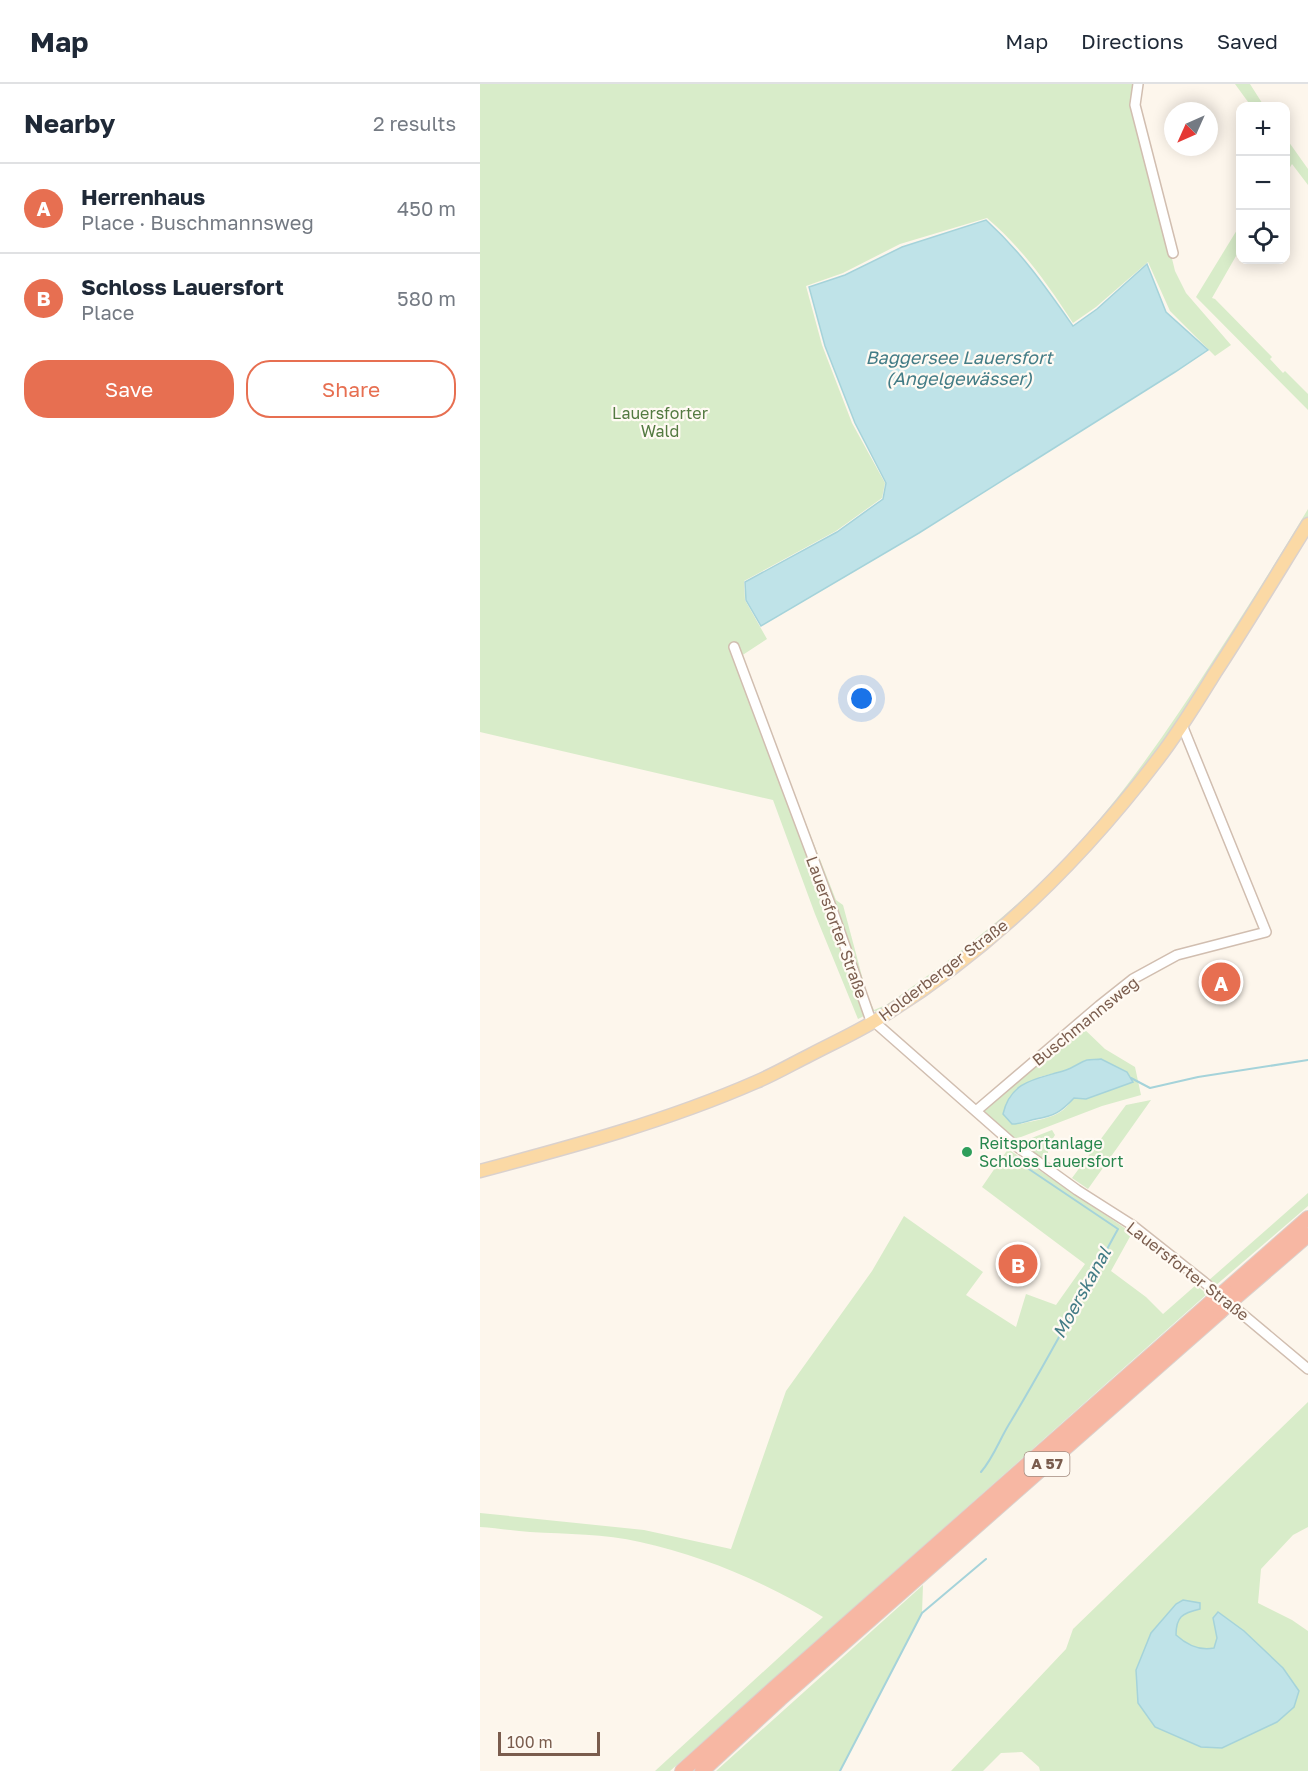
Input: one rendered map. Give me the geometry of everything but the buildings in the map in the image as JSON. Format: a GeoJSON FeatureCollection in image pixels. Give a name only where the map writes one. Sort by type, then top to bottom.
{"type":"FeatureCollection","features":[{"type":"Feature","properties":{"kind":"highway","name":"A 57"},"geometry":{"type":"LineString","coordinates":[[1230,1295],[1308,1218]]}},
{"type":"Feature","properties":{"kind":"highway","name":"A 57"},"geometry":{"type":"LineString","coordinates":[[702,1771],[1215,1308],[1308,1235]]}},
{"type":"Feature","properties":{"kind":"highway","name":"A 57"},"geometry":{"type":"LineString","coordinates":[[682,1771],[1008,1480],[1215,1308]]}},
{"type":"Feature","properties":{"kind":"main road","name":"Holderberger Straße"},"geometry":{"type":"LineString","coordinates":[[480,1171],[656,1121],[759,1081],[874,1021],[926,987],[976,950],[1048,885],[1103,827],[1152,766],[1182,725],[1308,524]]}},
{"type":"Feature","properties":{"kind":"street"},"geometry":{"type":"LineString","coordinates":[[1138,84],[1135,105],[1173,253]]}},
{"type":"Feature","properties":{"kind":"street","name":"Lauersforter Straße"},"geometry":{"type":"LineString","coordinates":[[734,647],[832,909],[870,1018],[1012,1143],[1077,1190],[1140,1231],[1308,1369]]}},
{"type":"Feature","properties":{"kind":"street","name":"Buschmannsweg"},"geometry":{"type":"LineString","coordinates":[[976,1112],[1133,979],[1177,955],[1266,932],[1182,725]]}},
{"type":"Feature","properties":{"kind":"green space","name":"Lauersforter Wald"},"geometry":{"type":"Polygon","coordinates":[[[480,84],[1136,84],[1132,109],[1175,271],[1186,293],[1231,345],[1215,356],[1170,311],[1148,262],[1096,307],[1073,323],[1034,267],[987,218],[900,244],[843,273],[806,286],[822,345],[852,423],[885,483],[882,498],[836,531],[744,581],[745,600],[767,639],[735,660],[780,778],[788,778],[836,900],[843,905],[867,995],[874,1010],[886,1005],[979,936],[1044,879],[1086,835],[1144,762],[1180,711],[1308,509],[1308,517],[1180,722],[1098,828],[1006,920],[928,981],[879,1012],[874,1011],[858,1019],[815,914],[773,800],[480,732],[480,84]]]}},
{"type":"Feature","properties":{"kind":"green space"},"geometry":{"type":"Polygon","coordinates":[[[1235,84],[1250,84],[1261,102],[1248,102],[1235,84]]]}},
{"type":"Feature","properties":{"kind":"green space"},"geometry":{"type":"Polygon","coordinates":[[[1290,144],[1308,169],[1308,185],[1292,164],[1290,167],[1290,144]]]}},
{"type":"Feature","properties":{"kind":"green space"},"geometry":{"type":"Polygon","coordinates":[[[1236,232],[1236,256],[1212,298],[1272,357],[1270,359],[1283,373],[1285,371],[1308,394],[1308,410],[1196,297],[1236,232]]]}},
{"type":"Feature","properties":{"kind":"green space"},"geometry":{"type":"Polygon","coordinates":[[[1081,1026],[1105,1049],[1135,1067],[1141,1095],[1102,1106],[1012,1139],[984,1114],[983,1110],[1081,1026]],[[1101,1059],[1085,1060],[1067,1070],[1039,1077],[1021,1124],[1059,1113],[1074,1098],[1097,1094],[1127,1072],[1101,1059]]]}},
{"type":"Feature","properties":{"kind":"green space"},"geometry":{"type":"Polygon","coordinates":[[[1151,1100],[1088,1189],[1072,1178],[1126,1105],[1151,1100]]]}},
{"type":"Feature","properties":{"kind":"green space"},"geometry":{"type":"Polygon","coordinates":[[[1052,1130],[1055,1135],[1048,1146],[1048,1153],[1041,1158],[1024,1148],[1024,1141],[1052,1130]]]}},
{"type":"Feature","properties":{"kind":"green space"},"geometry":{"type":"Polygon","coordinates":[[[1008,1149],[1132,1233],[1111,1271],[1146,1297],[1163,1314],[1196,1285],[1207,1294],[670,1771],[655,1771],[823,1617],[757,1582],[688,1555],[613,1537],[480,1527],[480,1513],[644,1530],[731,1549],[786,1391],[872,1271],[904,1216],[983,1272],[966,1295],[1016,1327],[1026,1294],[1056,1305],[1085,1264],[982,1187],[1008,1149]]]}},
{"type":"Feature","properties":{"kind":"green space"},"geometry":{"type":"Polygon","coordinates":[[[1308,1193],[1308,1206],[1215,1286],[1208,1281],[1308,1193]]]}},
{"type":"Feature","properties":{"kind":"green space"},"geometry":{"type":"Polygon","coordinates":[[[1308,1402],[1308,1527],[1293,1535],[1261,1569],[1258,1603],[1308,1631],[1308,1771],[1040,1771],[1039,1767],[1022,1752],[1001,1753],[983,1771],[951,1771],[1066,1649],[1073,1629],[1308,1402]]]}},
{"type":"Feature","properties":{"kind":"green space"},"geometry":{"type":"Polygon","coordinates":[[[923,1585],[922,1613],[840,1771],[716,1771],[923,1585]]]}},
{"type":"Feature","properties":{"kind":"water","name":"Baggersee Lauersfort (Angelgewässer)"},"geometry":{"type":"Polygon","coordinates":[[[986,220],[1022,257],[1073,326],[1097,309],[1147,264],[1166,312],[1208,350],[919,533],[761,626],[746,600],[745,582],[837,532],[883,499],[886,483],[855,423],[825,346],[809,287],[845,275],[902,247],[986,220]]]}},
{"type":"Feature","properties":{"kind":"water"},"geometry":{"type":"Polygon","coordinates":[[[1101,1059],[1127,1072],[1133,1082],[1086,1099],[1074,1098],[1057,1113],[1042,1118],[1012,1124],[1003,1114],[1012,1094],[1027,1082],[1069,1069],[1087,1060],[1101,1059]]]}},
{"type":"Feature","properties":{"kind":"water"},"geometry":{"type":"Polygon","coordinates":[[[1183,1600],[1200,1603],[1200,1609],[1181,1617],[1177,1624],[1176,1635],[1194,1646],[1204,1649],[1214,1648],[1217,1638],[1213,1618],[1218,1612],[1244,1631],[1283,1668],[1299,1691],[1294,1707],[1277,1722],[1222,1748],[1201,1747],[1155,1727],[1138,1703],[1136,1670],[1151,1633],[1176,1604],[1183,1600]]]}},
{"type":"Feature","properties":{"kind":"waterway","name":"Moerskanal"},"geometry":{"type":"LineString","coordinates":[[1131,1078],[1150,1088],[1198,1077],[1308,1060]]}},
{"type":"Feature","properties":{"kind":"waterway","name":"Moerskanal"},"geometry":{"type":"LineString","coordinates":[[981,1472],[990,1460],[1118,1229],[1008,1155]]}},
{"type":"Feature","properties":{"kind":"waterway","name":"Moerskanal"},"geometry":{"type":"LineString","coordinates":[[840,1771],[922,1613],[986,1559]]}},
{"type":"Feature","properties":{"kind":"place","name":"Herrenhaus"},"geometry":{"type":"Point","coordinates":[1221,982]}},
{"type":"Feature","properties":{"kind":"place","name":"Reitsportanlage Schloss Lauersfort"},"geometry":{"type":"Point","coordinates":[967,1152]}},
{"type":"Feature","properties":{"kind":"place","name":"Schloss Lauersfort"},"geometry":{"type":"Point","coordinates":[1018,1264]}}]}
